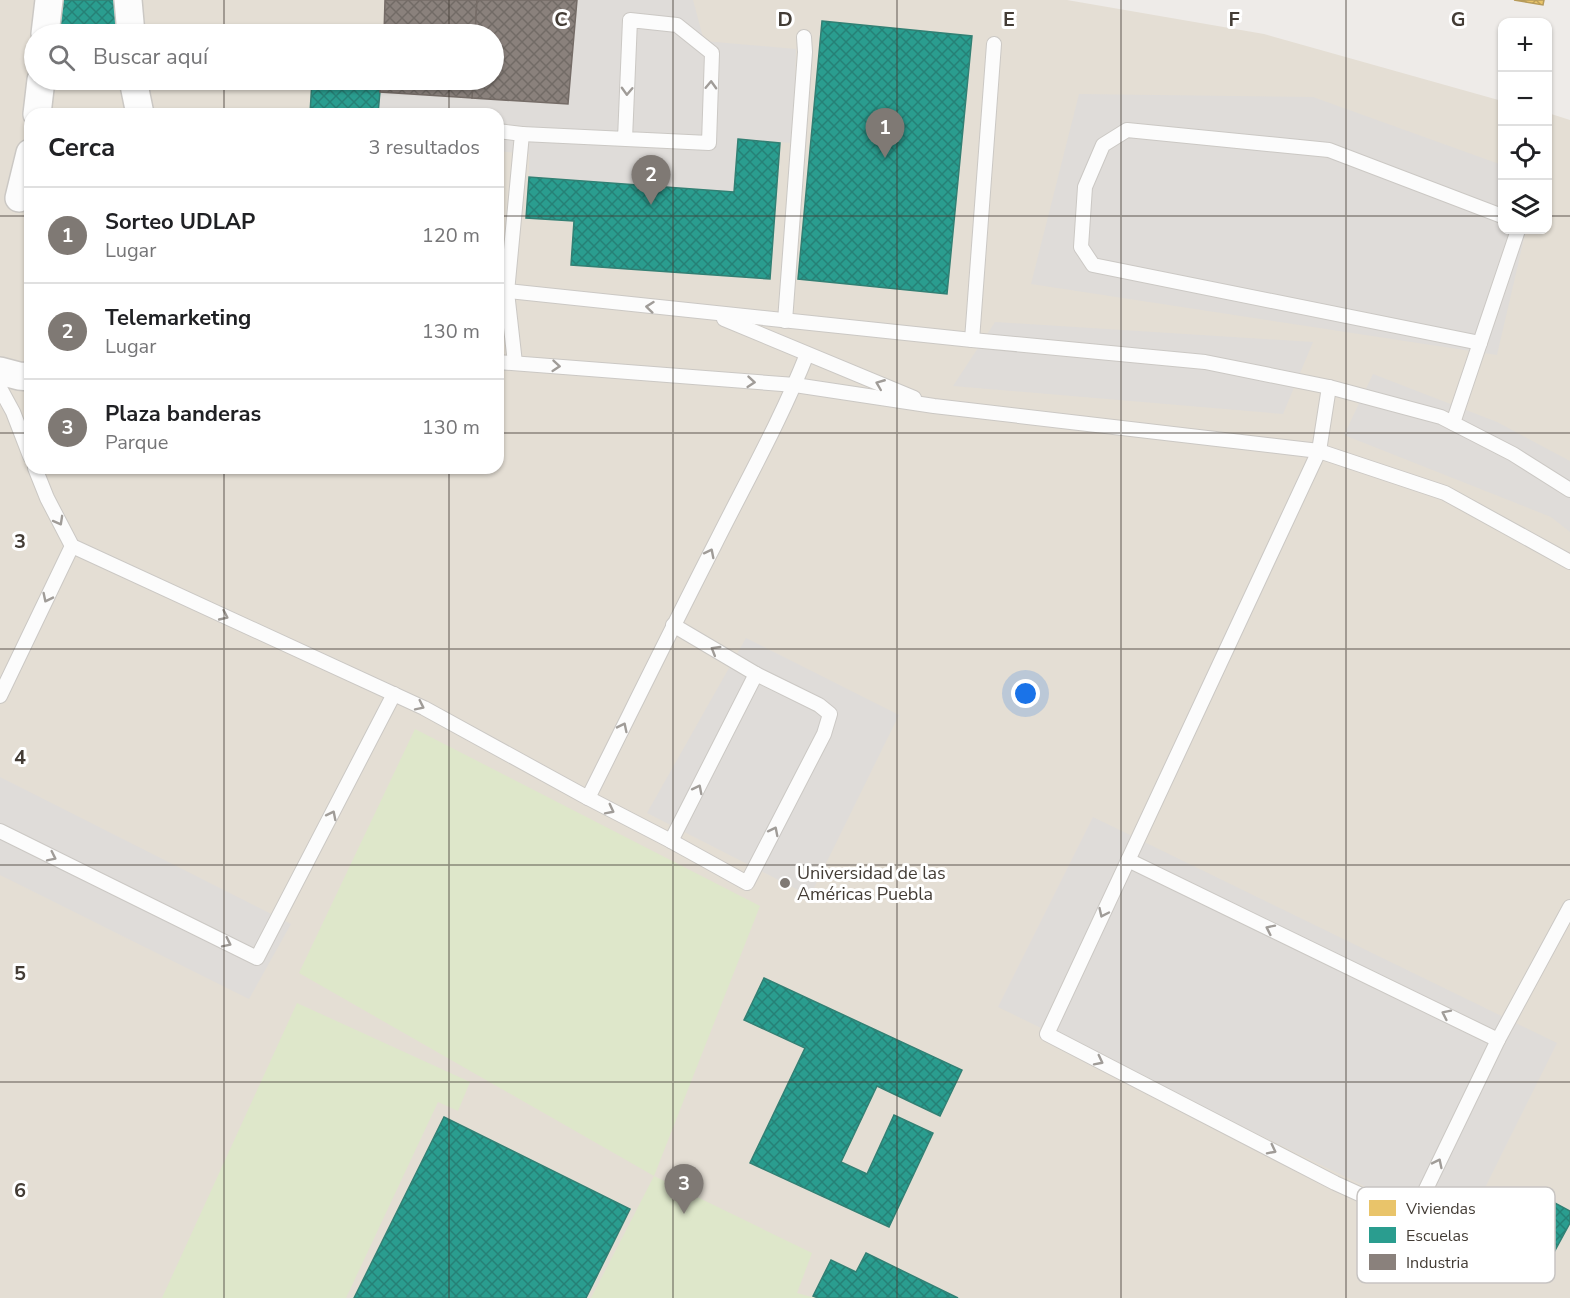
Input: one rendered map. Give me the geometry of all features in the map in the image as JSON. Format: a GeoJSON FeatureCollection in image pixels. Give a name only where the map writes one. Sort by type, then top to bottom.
{"type":"FeatureCollection","features":[{"type":"Feature","properties":{"kind":"street"},"geometry":{"type":"LineString","coordinates":[[46,24],[49,0]]}},
{"type":"Feature","properties":{"kind":"street"},"geometry":{"type":"LineString","coordinates":[[128,0],[129,24]]}},
{"type":"Feature","properties":{"kind":"street"},"geometry":{"type":"LineString","coordinates":[[38,108],[40,90]]}},
{"type":"Feature","properties":{"kind":"street"},"geometry":{"type":"LineString","coordinates":[[136,90],[139,108]]}},
{"type":"Feature","properties":{"kind":"street"},"geometry":{"type":"LineString","coordinates":[[16,200],[24,173]]}},
{"type":"Feature","properties":{"kind":"street"},"geometry":{"type":"LineString","coordinates":[[0,371],[24,376]]}},
{"type":"Feature","properties":{"kind":"lane"},"geometry":{"type":"LineString","coordinates":[[504,132],[522,134],[625,139],[709,143],[712,53],[678,25],[630,20],[625,139]]}},
{"type":"Feature","properties":{"kind":"lane"},"geometry":{"type":"LineString","coordinates":[[785,321],[805,52],[804,37]]}},
{"type":"Feature","properties":{"kind":"lane"},"geometry":{"type":"LineString","coordinates":[[972,340],[994,44]]}},
{"type":"Feature","properties":{"kind":"lane"},"geometry":{"type":"LineString","coordinates":[[1480,344],[1093,265],[1081,247],[1085,187],[1103,145],[1127,130],[1329,150],[1498,214]]}},
{"type":"Feature","properties":{"kind":"lane"},"geometry":{"type":"LineString","coordinates":[[504,275],[522,134]]}},
{"type":"Feature","properties":{"kind":"lane"},"geometry":{"type":"LineString","coordinates":[[1453,423],[1517,234]]}},
{"type":"Feature","properties":{"kind":"lane"},"geometry":{"type":"LineString","coordinates":[[504,291],[1204,362],[1329,387],[1441,417],[1513,454],[1570,490]]}},
{"type":"Feature","properties":{"kind":"lane"},"geometry":{"type":"LineString","coordinates":[[504,303],[514,363]]}},
{"type":"Feature","properties":{"kind":"lane"},"geometry":{"type":"LineString","coordinates":[[708,313],[934,406]]}},
{"type":"Feature","properties":{"kind":"lane"},"geometry":{"type":"LineString","coordinates":[[588,798],[795,385],[807,354]]}},
{"type":"Feature","properties":{"kind":"lane"},"geometry":{"type":"LineString","coordinates":[[504,362],[795,385],[934,406],[1319,451],[1445,493],[1570,562]]}},
{"type":"Feature","properties":{"kind":"lane"},"geometry":{"type":"LineString","coordinates":[[1329,387],[1319,451],[1047,1034],[1357,1193]]}},
{"type":"Feature","properties":{"kind":"lane"},"geometry":{"type":"LineString","coordinates":[[0,388],[13,412],[24,440]]}},
{"type":"Feature","properties":{"kind":"lane"},"geometry":{"type":"LineString","coordinates":[[37,474],[72,546],[424,708],[747,883],[824,734],[830,714],[819,705],[756,674],[674,625]]}},
{"type":"Feature","properties":{"kind":"lane"},"geometry":{"type":"LineString","coordinates":[[0,696],[72,546]]}},
{"type":"Feature","properties":{"kind":"lane"},"geometry":{"type":"LineString","coordinates":[[671,841],[756,674]]}},
{"type":"Feature","properties":{"kind":"lane"},"geometry":{"type":"LineString","coordinates":[[0,831],[257,958],[394,694]]}},
{"type":"Feature","properties":{"kind":"lane"},"geometry":{"type":"LineString","coordinates":[[1128,860],[1498,1040]]}},
{"type":"Feature","properties":{"kind":"lane"},"geometry":{"type":"LineString","coordinates":[[1427,1187],[1498,1040],[1570,907]]}},
{"type":"Feature","properties":{"kind":"shaded area","name":"Universidad de las Américas Puebla"},"geometry":{"type":"Polygon","coordinates":[[[0,0],[1067,0],[1264,34],[1498,100],[1498,234],[1552,234],[1552,114],[1570,120],[1570,1298],[0,1298],[0,0]]]}},
{"type":"Feature","properties":{"kind":"shaded area"},"geometry":{"type":"Polygon","coordinates":[[[577,0],[693,0],[704,41],[796,49],[793,143],[738,139],[734,192],[529,177],[529,154],[504,152],[504,108],[378,108],[378,90],[568,104],[577,0]]]}},
{"type":"Feature","properties":{"kind":"shaded area"},"geometry":{"type":"Polygon","coordinates":[[[1079,94],[1313,97],[1498,164],[1498,234],[1525,234],[1497,355],[1031,284],[1079,94]]]}},
{"type":"Feature","properties":{"kind":"shaded area"},"geometry":{"type":"Polygon","coordinates":[[[995,322],[1313,342],[1283,414],[953,386],[995,322]]]}},
{"type":"Feature","properties":{"kind":"shaded area"},"geometry":{"type":"Polygon","coordinates":[[[1373,374],[1497,422],[1570,461],[1570,532],[1551,517],[1344,435],[1373,374]]]}},
{"type":"Feature","properties":{"kind":"shaded area"},"geometry":{"type":"Polygon","coordinates":[[[746,638],[899,715],[810,896],[647,813],[746,638]]]}},
{"type":"Feature","properties":{"kind":"shaded area"},"geometry":{"type":"Polygon","coordinates":[[[0,777],[291,924],[249,999],[0,875],[0,777]]]}},
{"type":"Feature","properties":{"kind":"shaded area"},"geometry":{"type":"Polygon","coordinates":[[[1093,817],[1557,1043],[1485,1187],[1366,1187],[998,1007],[1093,817]]]}},
{"type":"Feature","properties":{"kind":"green space"},"geometry":{"type":"Polygon","coordinates":[[[415,729],[760,906],[654,1176],[299,973],[415,729]]]}},
{"type":"Feature","properties":{"kind":"green space"},"geometry":{"type":"Polygon","coordinates":[[[297,1003],[470,1082],[458,1111],[438,1102],[346,1298],[162,1298],[297,1003]]]}},
{"type":"Feature","properties":{"kind":"green space"},"geometry":{"type":"Polygon","coordinates":[[[654,1176],[812,1253],[797,1293],[815,1298],[591,1298],[654,1176]]]}},
{"type":"Feature","properties":{"kind":"building: Viviendas"},"geometry":{"type":"Polygon","coordinates":[[[1514,0],[1544,0],[1543,5],[1514,0]]]}},
{"type":"Feature","properties":{"kind":"building: Escuelas"},"geometry":{"type":"Polygon","coordinates":[[[58,0],[126,0],[126,24],[59,24],[58,0]]]}},
{"type":"Feature","properties":{"kind":"building: Escuelas"},"geometry":{"type":"Polygon","coordinates":[[[822,21],[972,36],[947,294],[798,279],[822,21]]]}},
{"type":"Feature","properties":{"kind":"building: Escuelas"},"geometry":{"type":"Polygon","coordinates":[[[311,90],[380,90],[379,108],[310,108],[311,90]]]}},
{"type":"Feature","properties":{"kind":"building: Escuelas"},"geometry":{"type":"Polygon","coordinates":[[[738,139],[780,143],[770,279],[571,265],[574,221],[526,218],[529,177],[734,192],[738,139]]]}},
{"type":"Feature","properties":{"kind":"building: Escuelas"},"geometry":{"type":"Polygon","coordinates":[[[764,978],[962,1070],[940,1116],[877,1086],[841,1162],[867,1174],[894,1115],[933,1133],[889,1227],[750,1163],[805,1048],[744,1020],[764,978]]]}},
{"type":"Feature","properties":{"kind":"building: Escuelas"},"geometry":{"type":"Polygon","coordinates":[[[444,1117],[630,1209],[586,1298],[354,1298],[444,1117]]]}},
{"type":"Feature","properties":{"kind":"building: Escuelas"},"geometry":{"type":"Polygon","coordinates":[[[1555,1203],[1570,1211],[1570,1223],[1555,1250],[1555,1203]]]}},
{"type":"Feature","properties":{"kind":"building: Escuelas"},"geometry":{"type":"Polygon","coordinates":[[[866,1253],[958,1298],[818,1298],[813,1296],[831,1260],[856,1272],[866,1253]]]}},
{"type":"Feature","properties":{"kind":"building: Industria"},"geometry":{"type":"Polygon","coordinates":[[[385,0],[477,0],[476,24],[384,24],[385,0]]]}},
{"type":"Feature","properties":{"kind":"building: Industria"},"geometry":{"type":"Polygon","coordinates":[[[477,0],[577,0],[568,104],[472,98],[472,90],[504,90],[504,24],[476,24],[477,0]]]}},
{"type":"Feature","properties":{"kind":"building: Industria"},"geometry":{"type":"Polygon","coordinates":[[[380,90],[472,90],[472,98],[380,92],[380,90]]]}},
{"type":"Feature","properties":{"kind":"place","name":"Sorteo UDLAP"},"geometry":{"type":"Point","coordinates":[885,158]}},
{"type":"Feature","properties":{"kind":"place","name":"Telemarketing"},"geometry":{"type":"Point","coordinates":[651,205]}},
{"type":"Feature","properties":{"kind":"place","name":"Universidad de las Américas Puebla"},"geometry":{"type":"Point","coordinates":[785,883]}},
{"type":"Feature","properties":{"kind":"place","name":"Plaza banderas"},"geometry":{"type":"Point","coordinates":[684,1214]}}]}
